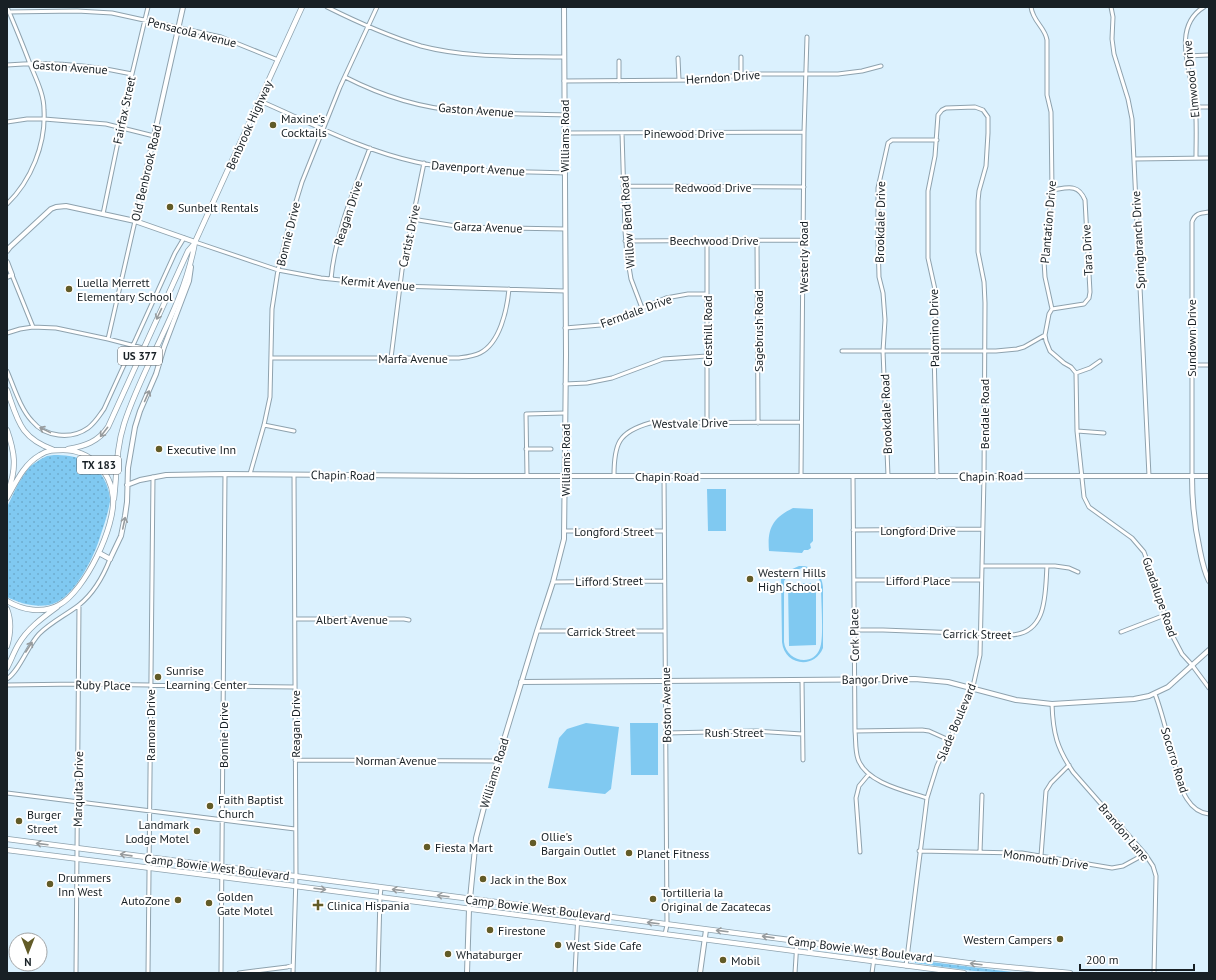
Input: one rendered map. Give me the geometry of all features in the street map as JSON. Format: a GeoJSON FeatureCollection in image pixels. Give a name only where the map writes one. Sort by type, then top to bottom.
{"type":"FeatureCollection","features":[{"type":"Feature","properties":{"kind":"main road","name":"Benbrook Highway"},"geometry":{"type":"LineString","coordinates":[[114,499],[116,460],[121,434],[142,378],[174,308],[192,263],[196,242],[302,7]]}},
{"type":"Feature","properties":{"kind":"main road","name":"Benbrook Highway"},"geometry":{"type":"LineString","coordinates":[[66,450],[92,443],[104,433],[108,427],[188,251],[196,242]]}},
{"type":"Feature","properties":{"kind":"main road"},"geometry":{"type":"LineString","coordinates":[[7,390],[23,431],[32,440],[54,450]]}},
{"type":"Feature","properties":{"kind":"main road"},"geometry":{"type":"LineString","coordinates":[[7,430],[14,456],[13,473],[7,494]]}},
{"type":"Feature","properties":{"kind":"main road","name":"US 377"},"geometry":{"type":"LineString","coordinates":[[7,498],[18,478],[28,465],[40,455],[54,450],[66,450]]}},
{"type":"Feature","properties":{"kind":"main road","name":"TX 183"},"geometry":{"type":"LineString","coordinates":[[66,450],[87,456],[94,460],[106,474],[114,499]]}},
{"type":"Feature","properties":{"kind":"main road","name":"US 377"},"geometry":{"type":"LineString","coordinates":[[58,606],[69,598],[92,567],[105,541],[111,519],[114,499]]}},
{"type":"Feature","properties":{"kind":"main road"},"geometry":{"type":"LineString","coordinates":[[99,553],[110,560]]}},
{"type":"Feature","properties":{"kind":"main road"},"geometry":{"type":"LineString","coordinates":[[7,601],[18,606],[34,610],[58,606]]}},
{"type":"Feature","properties":{"kind":"main road"},"geometry":{"type":"LineString","coordinates":[[7,668],[19,644],[29,630],[39,620],[58,606]]}},
{"type":"Feature","properties":{"kind":"main road"},"geometry":{"type":"LineString","coordinates":[[7,609],[10,618],[10,631],[7,646]]}},
{"type":"Feature","properties":{"kind":"main road","name":"Camp Bowie West Boulevard"},"geometry":{"type":"LineString","coordinates":[[7,839],[1020,971],[1070,973]]}},
{"type":"Feature","properties":{"kind":"main road","name":"Camp Bowie West Boulevard"},"geometry":{"type":"LineString","coordinates":[[7,850],[964,973]]}},
{"type":"Feature","properties":{"kind":"street"},"geometry":{"type":"LineString","coordinates":[[7,7],[41,92],[44,110],[41,141],[31,172],[16,195],[7,204]]}},
{"type":"Feature","properties":{"kind":"street","name":"Fairfax Street"},"geometry":{"type":"LineString","coordinates":[[102,214],[120,127],[148,7]]}},
{"type":"Feature","properties":{"kind":"street","name":"Old Benbrook Road"},"geometry":{"type":"LineString","coordinates":[[108,339],[183,7]]}},
{"type":"Feature","properties":{"kind":"street"},"geometry":{"type":"LineString","coordinates":[[327,7],[369,26],[422,46],[450,51],[497,56],[564,57]]}},
{"type":"Feature","properties":{"kind":"street","name":"Bonnie Drive"},"geometry":{"type":"LineString","coordinates":[[250,474],[264,425],[270,397],[272,309],[278,270],[297,196],[345,77],[377,7]]}},
{"type":"Feature","properties":{"kind":"street","name":"Williams Road"},"geometry":{"type":"LineString","coordinates":[[468,973],[469,909],[476,838],[497,760],[553,582],[564,539],[564,7]]}},
{"type":"Feature","properties":{"kind":"street","name":"Plantation Drive"},"geometry":{"type":"LineString","coordinates":[[1031,7],[1032,15],[1046,34],[1047,95],[1051,112],[1052,190],[1044,261],[1044,277],[1052,309],[1049,314],[1046,341],[1050,351],[1071,367],[1076,373]]}},
{"type":"Feature","properties":{"kind":"street","name":"Springbranch Drive"},"geometry":{"type":"LineString","coordinates":[[1111,7],[1114,17],[1112,39],[1114,54],[1128,99],[1132,119],[1149,476]]}},
{"type":"Feature","properties":{"kind":"street","name":"Elmwood Drive"},"geometry":{"type":"LineString","coordinates":[[1196,157],[1195,107],[1186,56],[1186,32],[1192,18],[1204,7]]}},
{"type":"Feature","properties":{"kind":"street","name":"Pensacola Avenue"},"geometry":{"type":"LineString","coordinates":[[8,12],[98,12],[145,20],[222,38],[278,60]]}},
{"type":"Feature","properties":{"kind":"street","name":"Westerly Road"},"geometry":{"type":"LineString","coordinates":[[801,476],[804,132],[807,37]]}},
{"type":"Feature","properties":{"kind":"street"},"geometry":{"type":"LineString","coordinates":[[1186,56],[1209,55]]}},
{"type":"Feature","properties":{"kind":"street"},"geometry":{"type":"LineString","coordinates":[[741,57],[741,74]]}},
{"type":"Feature","properties":{"kind":"street"},"geometry":{"type":"LineString","coordinates":[[678,58],[679,80]]}},
{"type":"Feature","properties":{"kind":"street"},"geometry":{"type":"LineString","coordinates":[[619,60],[619,81]]}},
{"type":"Feature","properties":{"kind":"street","name":"Gaston Avenue"},"geometry":{"type":"LineString","coordinates":[[7,65],[63,64],[96,67],[132,74]]}},
{"type":"Feature","properties":{"kind":"street","name":"Herndon Drive"},"geometry":{"type":"LineString","coordinates":[[564,81],[700,80],[741,74],[844,73],[862,71],[881,66]]}},
{"type":"Feature","properties":{"kind":"street","name":"Gaston Avenue"},"geometry":{"type":"LineString","coordinates":[[345,77],[359,85],[379,92],[439,108],[478,112],[564,115]]}},
{"type":"Feature","properties":{"kind":"street","name":"Davenport Avenue"},"geometry":{"type":"LineString","coordinates":[[260,101],[370,148],[416,162],[461,169],[565,173]]}},
{"type":"Feature","properties":{"kind":"street","name":"Bendale Road"},"geometry":{"type":"LineString","coordinates":[[942,110],[946,108],[975,107],[983,110],[988,117],[986,166],[979,191],[978,202],[978,252],[984,282],[984,477]]}},
{"type":"Feature","properties":{"kind":"street"},"geometry":{"type":"LineString","coordinates":[[1195,107],[1209,107]]}},
{"type":"Feature","properties":{"kind":"street","name":"Palomino Drive"},"geometry":{"type":"LineString","coordinates":[[936,477],[934,350],[936,294],[928,258],[928,191],[935,156],[938,115],[942,110]]}},
{"type":"Feature","properties":{"kind":"street"},"geometry":{"type":"LineString","coordinates":[[7,122],[27,119],[44,119],[106,124],[154,136]]}},
{"type":"Feature","properties":{"kind":"street","name":"Pinewood Drive"},"geometry":{"type":"LineString","coordinates":[[564,133],[804,132]]}},
{"type":"Feature","properties":{"kind":"street","name":"Willow Bend Road"},"geometry":{"type":"LineString","coordinates":[[622,133],[625,241],[631,279],[642,308]]}},
{"type":"Feature","properties":{"kind":"street","name":"Brookdale Drive"},"geometry":{"type":"LineString","coordinates":[[884,351],[885,320],[883,293],[879,277],[878,188],[888,143],[892,140],[937,140]]}},
{"type":"Feature","properties":{"kind":"street","name":"Reagan Drive"},"geometry":{"type":"LineString","coordinates":[[331,279],[339,234],[370,148]]}},
{"type":"Feature","properties":{"kind":"street"},"geometry":{"type":"LineString","coordinates":[[1134,160],[1196,157],[1209,158]]}},
{"type":"Feature","properties":{"kind":"street","name":"Cartist Drive"},"geometry":{"type":"LineString","coordinates":[[391,358],[399,286],[424,163]]}},
{"type":"Feature","properties":{"kind":"street","name":"Redwood Drive"},"geometry":{"type":"LineString","coordinates":[[623,186],[804,187]]}},
{"type":"Feature","properties":{"kind":"street","name":"Tara Drive"},"geometry":{"type":"LineString","coordinates":[[1052,190],[1072,188],[1081,193],[1085,200],[1090,292],[1089,298],[1084,304],[1052,309]]}},
{"type":"Feature","properties":{"kind":"street"},"geometry":{"type":"LineString","coordinates":[[7,251],[51,209],[66,206],[135,221],[196,242]]}},
{"type":"Feature","properties":{"kind":"street","name":"Sundown Drive"},"geometry":{"type":"LineString","coordinates":[[1192,476],[1192,222],[1198,214],[1209,212]]}},
{"type":"Feature","properties":{"kind":"street","name":"Garza Avenue"},"geometry":{"type":"LineString","coordinates":[[412,219],[462,227],[565,229]]}},
{"type":"Feature","properties":{"kind":"street"},"geometry":{"type":"LineString","coordinates":[[7,371],[26,414],[37,426],[54,434],[65,436],[82,432],[95,423],[104,409],[175,253],[184,238]]}},
{"type":"Feature","properties":{"kind":"street","name":"Cresthill Road"},"geometry":{"type":"LineString","coordinates":[[707,240],[707,422]]}},
{"type":"Feature","properties":{"kind":"street","name":"Sagebrush Road"},"geometry":{"type":"LineString","coordinates":[[757,240],[758,423]]}},
{"type":"Feature","properties":{"kind":"street","name":"Beechwood Drive"},"geometry":{"type":"LineString","coordinates":[[625,241],[803,240]]}},
{"type":"Feature","properties":{"kind":"street","name":"Kermit Avenue"},"geometry":{"type":"LineString","coordinates":[[196,242],[278,270],[331,279],[399,286],[565,291]]}},
{"type":"Feature","properties":{"kind":"street"},"geometry":{"type":"LineString","coordinates":[[7,262],[33,327]]}},
{"type":"Feature","properties":{"kind":"street","name":"Benbrook Highway"},"geometry":{"type":"LineString","coordinates":[[7,679],[13,675],[26,650],[39,634],[53,622],[79,605],[96,588],[104,575],[121,536],[124,523],[127,502],[130,450],[135,427],[156,374],[162,352],[189,281],[192,263]]}},
{"type":"Feature","properties":{"kind":"street"},"geometry":{"type":"LineString","coordinates":[[7,277],[12,275]]}},
{"type":"Feature","properties":{"kind":"street","name":"Marfa Avenue"},"geometry":{"type":"LineString","coordinates":[[272,358],[459,358],[479,354],[490,345],[495,338],[506,311],[509,289]]}},
{"type":"Feature","properties":{"kind":"street","name":"Ferndale Drive"},"geometry":{"type":"LineString","coordinates":[[565,328],[601,325],[666,298],[688,294],[707,294]]}},
{"type":"Feature","properties":{"kind":"street"},"geometry":{"type":"LineString","coordinates":[[7,333],[33,327],[56,328],[162,352]]}},
{"type":"Feature","properties":{"kind":"street"},"geometry":{"type":"LineString","coordinates":[[842,351],[984,351],[1017,349],[1046,335]]}},
{"type":"Feature","properties":{"kind":"street","name":"Brookdale Road"},"geometry":{"type":"LineString","coordinates":[[884,351],[888,476]]}},
{"type":"Feature","properties":{"kind":"street"},"geometry":{"type":"LineString","coordinates":[[565,384],[587,383],[612,378],[663,359],[707,356]]}},
{"type":"Feature","properties":{"kind":"street"},"geometry":{"type":"LineString","coordinates":[[1082,476],[1077,431],[1076,373],[1090,368],[1100,361]]}},
{"type":"Feature","properties":{"kind":"street"},"geometry":{"type":"LineString","coordinates":[[1191,365],[1209,365]]}},
{"type":"Feature","properties":{"kind":"street"},"geometry":{"type":"LineString","coordinates":[[527,476],[526,414],[565,413]]}},
{"type":"Feature","properties":{"kind":"street","name":"Westvale Drive"},"geometry":{"type":"LineString","coordinates":[[614,476],[614,459],[617,446],[624,436],[650,423],[801,422]]}},
{"type":"Feature","properties":{"kind":"street"},"geometry":{"type":"LineString","coordinates":[[264,425],[294,431]]}},
{"type":"Feature","properties":{"kind":"street"},"geometry":{"type":"LineString","coordinates":[[1077,431],[1104,433]]}},
{"type":"Feature","properties":{"kind":"street"},"geometry":{"type":"LineString","coordinates":[[526,449],[550,449]]}},
{"type":"Feature","properties":{"kind":"street","name":"Bonnie Drive"},"geometry":{"type":"LineString","coordinates":[[221,973],[225,474]]}},
{"type":"Feature","properties":{"kind":"street","name":"Chapin Road"},"geometry":{"type":"LineString","coordinates":[[127,485],[138,480],[166,475],[225,474],[853,477],[1209,476]]}},
{"type":"Feature","properties":{"kind":"street","name":"Reagan Drive"},"geometry":{"type":"LineString","coordinates":[[293,973],[296,877],[294,475]]}},
{"type":"Feature","properties":{"kind":"street","name":"Boston Avenue"},"geometry":{"type":"LineString","coordinates":[[664,476],[667,925],[665,934]]}},
{"type":"Feature","properties":{"kind":"street","name":"Guadalupe Road"},"geometry":{"type":"LineString","coordinates":[[1082,476],[1084,497],[1089,507],[1132,538],[1144,552],[1171,633],[1178,648],[1209,688]]}},
{"type":"Feature","properties":{"kind":"street"},"geometry":{"type":"LineString","coordinates":[[1192,476],[1194,524],[1204,568],[1209,581]]}},
{"type":"Feature","properties":{"kind":"street","name":"Ramona Drive"},"geometry":{"type":"LineString","coordinates":[[148,973],[153,477]]}},
{"type":"Feature","properties":{"kind":"street","name":"Cork Place"},"geometry":{"type":"LineString","coordinates":[[853,477],[855,731],[858,758],[862,767],[873,778],[885,784],[927,798]]}},
{"type":"Feature","properties":{"kind":"street","name":"Slade Boulevard"},"geometry":{"type":"LineString","coordinates":[[906,966],[919,851],[927,798],[937,766],[973,688],[980,655],[984,477]]}},
{"type":"Feature","properties":{"kind":"street","name":"Longford Drive"},"geometry":{"type":"LineString","coordinates":[[853,530],[982,529]]}},
{"type":"Feature","properties":{"kind":"street","name":"Longford Street"},"geometry":{"type":"LineString","coordinates":[[564,531],[664,531]]}},
{"type":"Feature","properties":{"kind":"street"},"geometry":{"type":"LineString","coordinates":[[982,566],[1062,566],[1078,572]]}},
{"type":"Feature","properties":{"kind":"street","name":"Carrick Street"},"geometry":{"type":"LineString","coordinates":[[854,630],[1016,635],[1025,632],[1032,627],[1043,612],[1045,603],[1046,566]]}},
{"type":"Feature","properties":{"kind":"street","name":"Lifford Place"},"geometry":{"type":"LineString","coordinates":[[854,580],[981,580]]}},
{"type":"Feature","properties":{"kind":"street","name":"Lifford Street"},"geometry":{"type":"LineString","coordinates":[[553,582],[664,581]]}},
{"type":"Feature","properties":{"kind":"street","name":"Marquita Drive"},"geometry":{"type":"LineString","coordinates":[[76,973],[79,605]]}},
{"type":"Feature","properties":{"kind":"street"},"geometry":{"type":"LineString","coordinates":[[1121,632],[1165,615]]}},
{"type":"Feature","properties":{"kind":"street","name":"Albert Avenue"},"geometry":{"type":"LineString","coordinates":[[295,618],[409,620]]}},
{"type":"Feature","properties":{"kind":"street","name":"Carrick Street"},"geometry":{"type":"LineString","coordinates":[[537,631],[664,631]]}},
{"type":"Feature","properties":{"kind":"street","name":"Bangor Drive"},"geometry":{"type":"LineString","coordinates":[[521,682],[933,680],[973,688],[1016,700],[1052,704],[1138,698],[1155,694],[1168,687],[1209,650]]}},
{"type":"Feature","properties":{"kind":"street"},"geometry":{"type":"LineString","coordinates":[[802,680],[802,760]]}},
{"type":"Feature","properties":{"kind":"street","name":"Ruby Place"},"geometry":{"type":"LineString","coordinates":[[7,685],[79,684],[295,687]]}},
{"type":"Feature","properties":{"kind":"street","name":"Socorro Road"},"geometry":{"type":"LineString","coordinates":[[1155,694],[1160,705],[1172,756],[1184,793],[1196,809],[1209,814]]}},
{"type":"Feature","properties":{"kind":"street","name":"Brandon Lane"},"geometry":{"type":"LineString","coordinates":[[1052,704],[1056,740],[1068,765],[1145,854],[1153,866],[1156,876],[1154,973]]}},
{"type":"Feature","properties":{"kind":"street"},"geometry":{"type":"LineString","coordinates":[[855,731],[922,730],[929,731],[949,740]]}},
{"type":"Feature","properties":{"kind":"street","name":"Rush Street"},"geometry":{"type":"LineString","coordinates":[[666,733],[756,731],[802,734]]}},
{"type":"Feature","properties":{"kind":"street","name":"Norman Avenue"},"geometry":{"type":"LineString","coordinates":[[295,760],[497,760]]}},
{"type":"Feature","properties":{"kind":"street"},"geometry":{"type":"LineString","coordinates":[[1042,856],[1046,791],[1051,783],[1068,765]]}},
{"type":"Feature","properties":{"kind":"street"},"geometry":{"type":"LineString","coordinates":[[860,852],[856,798],[859,786],[869,774]]}},
{"type":"Feature","properties":{"kind":"street"},"geometry":{"type":"LineString","coordinates":[[7,793],[296,829]]}},
{"type":"Feature","properties":{"kind":"street"},"geometry":{"type":"LineString","coordinates":[[980,852],[982,795]]}},
{"type":"Feature","properties":{"kind":"street","name":"Monmouth Drive"},"geometry":{"type":"LineString","coordinates":[[919,851],[1022,854],[1112,868],[1123,866],[1145,854]]}},
{"type":"Feature","properties":{"kind":"street"},"geometry":{"type":"LineString","coordinates":[[378,973],[381,888]]}},
{"type":"Feature","properties":{"kind":"street"},"geometry":{"type":"LineString","coordinates":[[575,973],[578,913]]}},
{"type":"Feature","properties":{"kind":"street"},"geometry":{"type":"LineString","coordinates":[[700,973],[706,930]]}},
{"type":"Feature","properties":{"kind":"street"},"geometry":{"type":"LineString","coordinates":[[795,973],[798,941]]}},
{"type":"Feature","properties":{"kind":"street"},"geometry":{"type":"LineString","coordinates":[[872,973],[875,951]]}},
{"type":"Feature","properties":{"kind":"street"},"geometry":{"type":"LineString","coordinates":[[239,973],[293,965]]}},
{"type":"Feature","properties":{"kind":"shaded area"},"geometry":{"type":"Polygon","coordinates":[[[54,455],[84,460],[99,471],[108,487],[110,503],[97,545],[89,564],[77,583],[71,591],[57,602],[45,606],[38,606],[19,602],[7,597],[7,507],[18,484],[29,467],[47,456],[54,455]]]}},
{"type":"Feature","properties":{"kind":"shaded area"},"geometry":{"type":"Polygon","coordinates":[[[707,489],[726,489],[726,531],[708,531],[707,489]]]}},
{"type":"Feature","properties":{"kind":"shaded area"},"geometry":{"type":"Polygon","coordinates":[[[793,508],[813,509],[813,541],[810,544],[811,548],[804,550],[802,553],[769,551],[770,530],[776,520],[793,508]]]}},
{"type":"Feature","properties":{"kind":"shaded area"},"geometry":{"type":"Polygon","coordinates":[[[799,566],[804,566],[816,571],[821,578],[823,587],[823,648],[819,655],[813,660],[807,662],[793,660],[788,656],[784,650],[782,642],[781,577],[784,577],[790,570],[799,566]],[[802,568],[791,572],[784,581],[784,642],[789,654],[800,660],[812,658],[817,654],[821,643],[822,628],[820,583],[817,576],[813,572],[802,568]]]}},
{"type":"Feature","properties":{"kind":"shaded area"},"geometry":{"type":"Polygon","coordinates":[[[788,583],[816,583],[816,645],[789,646],[788,583]]]}},
{"type":"Feature","properties":{"kind":"shaded area"},"geometry":{"type":"Polygon","coordinates":[[[586,723],[619,727],[611,789],[605,794],[548,788],[559,738],[567,729],[586,723]]]}},
{"type":"Feature","properties":{"kind":"shaded area"},"geometry":{"type":"Polygon","coordinates":[[[630,723],[658,723],[658,775],[631,775],[630,723]]]}},
{"type":"Feature","properties":{"kind":"shaded area"},"geometry":{"type":"Polygon","coordinates":[[[915,960],[1012,973],[974,971],[915,963],[915,960]]]}},
{"type":"Feature","properties":{"kind":"place","name":"Maxine's Cocktails"},"geometry":{"type":"Point","coordinates":[273,125]}},
{"type":"Feature","properties":{"kind":"place","name":"Sunbelt Rentals"},"geometry":{"type":"Point","coordinates":[170,207]}},
{"type":"Feature","properties":{"kind":"place","name":"Luella Merrett Elementary School"},"geometry":{"type":"Point","coordinates":[69,289]}},
{"type":"Feature","properties":{"kind":"place","name":"Executive Inn"},"geometry":{"type":"Point","coordinates":[159,449]}},
{"type":"Feature","properties":{"kind":"place","name":"Western Hills High School"},"geometry":{"type":"Point","coordinates":[750,579]}},
{"type":"Feature","properties":{"kind":"place","name":"Sunrise Learning Center"},"geometry":{"type":"Point","coordinates":[158,677]}},
{"type":"Feature","properties":{"kind":"place","name":"Faith Baptist Church"},"geometry":{"type":"Point","coordinates":[210,806]}},
{"type":"Feature","properties":{"kind":"place","name":"Burger Street"},"geometry":{"type":"Point","coordinates":[19,821]}},
{"type":"Feature","properties":{"kind":"place","name":"Landmark Lodge Motel"},"geometry":{"type":"Point","coordinates":[197,831]}},
{"type":"Feature","properties":{"kind":"place","name":"Ollie's Bargain Outlet"},"geometry":{"type":"Point","coordinates":[533,843]}},
{"type":"Feature","properties":{"kind":"place","name":"Fiesta Mart"},"geometry":{"type":"Point","coordinates":[427,847]}},
{"type":"Feature","properties":{"kind":"place","name":"Planet Fitness"},"geometry":{"type":"Point","coordinates":[629,853]}},
{"type":"Feature","properties":{"kind":"place","name":"Jack in the Box"},"geometry":{"type":"Point","coordinates":[483,879]}},
{"type":"Feature","properties":{"kind":"place","name":"Drummers Inn West"},"geometry":{"type":"Point","coordinates":[50,884]}},
{"type":"Feature","properties":{"kind":"place","name":"Tortilleria la Original de Zacatecas"},"geometry":{"type":"Point","coordinates":[653,899]}},
{"type":"Feature","properties":{"kind":"place","name":"AutoZone"},"geometry":{"type":"Point","coordinates":[178,900]}},
{"type":"Feature","properties":{"kind":"place","name":"Golden Gate Motel"},"geometry":{"type":"Point","coordinates":[209,903]}},
{"type":"Feature","properties":{"kind":"place","name":"Clinica Hispania"},"geometry":{"type":"Point","coordinates":[318,905]}},
{"type":"Feature","properties":{"kind":"place","name":"Firestone"},"geometry":{"type":"Point","coordinates":[490,930]}},
{"type":"Feature","properties":{"kind":"place","name":"Western Campers"},"geometry":{"type":"Point","coordinates":[1060,939]}},
{"type":"Feature","properties":{"kind":"place","name":"West Side Cafe"},"geometry":{"type":"Point","coordinates":[558,945]}},
{"type":"Feature","properties":{"kind":"place","name":"Whataburger"},"geometry":{"type":"Point","coordinates":[448,954]}},
{"type":"Feature","properties":{"kind":"place","name":"Mobil"},"geometry":{"type":"Point","coordinates":[723,960]}}]}
